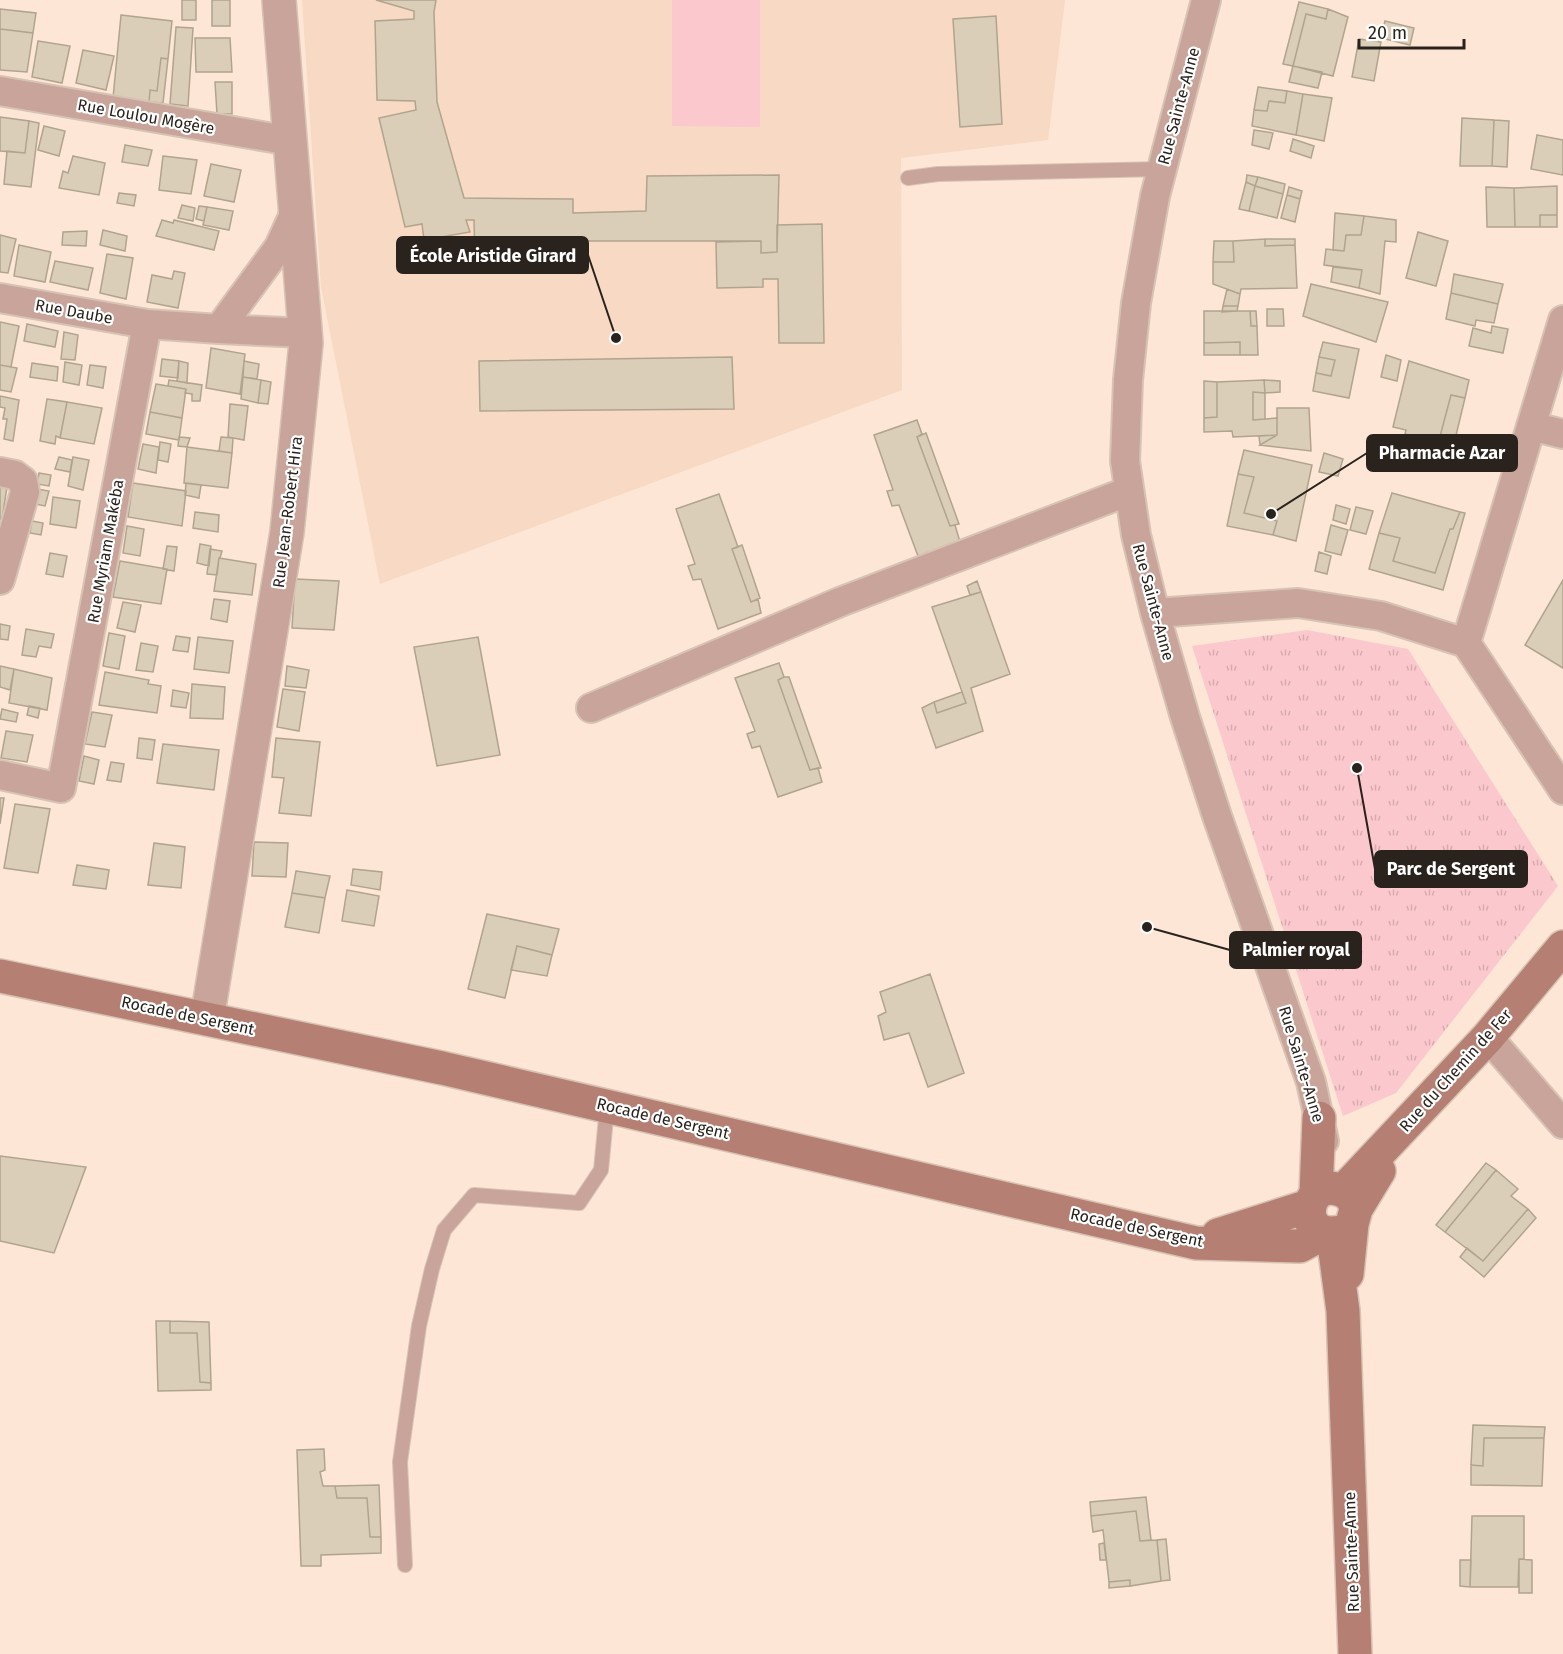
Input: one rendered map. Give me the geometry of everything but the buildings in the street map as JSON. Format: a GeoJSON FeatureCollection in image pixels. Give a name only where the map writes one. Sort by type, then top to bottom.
{"type":"FeatureCollection","features":[{"type":"Feature","properties":{"kind":"main road","name":"Rue du Chemin de Fer"},"geometry":{"type":"LineString","coordinates":[[1333,1214],[1411,1119],[1488,1037],[1563,946]]}},
{"type":"Feature","properties":{"kind":"main road","name":"Rocade de Sergent"},"geometry":{"type":"LineString","coordinates":[[0,976],[607,1105],[1196,1243],[1333,1214]]}},
{"type":"Feature","properties":{"kind":"main road","name":"Rue Sainte-Anne"},"geometry":{"type":"LineString","coordinates":[[1319,1118],[1333,1214],[1343,1311],[1355,1654]]}},
{"type":"Feature","properties":{"kind":"street","name":"Rue Jean-Robert Hira"},"geometry":{"type":"LineString","coordinates":[[207,1019],[287,532],[306,343],[279,0]]}},
{"type":"Feature","properties":{"kind":"street","name":"Rue Sainte-Anne"},"geometry":{"type":"LineString","coordinates":[[1206,0],[1155,196],[1136,303],[1130,358],[1125,461],[1136,535],[1155,613],[1192,739],[1311,1082],[1319,1118]]}},
{"type":"Feature","properties":{"kind":"street","name":"Rue Loulou Mogère"},"geometry":{"type":"LineString","coordinates":[[0,91],[291,141]]}},
{"type":"Feature","properties":{"kind":"street"},"geometry":{"type":"LineString","coordinates":[[219,328],[279,247],[297,208]]}},
{"type":"Feature","properties":{"kind":"street","name":"Rue Daube"},"geometry":{"type":"LineString","coordinates":[[0,298],[147,324]]}},
{"type":"Feature","properties":{"kind":"street"},"geometry":{"type":"LineString","coordinates":[[1466,643],[1563,320]]}},
{"type":"Feature","properties":{"kind":"street"},"geometry":{"type":"LineString","coordinates":[[147,324],[305,333]]}},
{"type":"Feature","properties":{"kind":"street","name":"Rue Myriam Makéba"},"geometry":{"type":"LineString","coordinates":[[0,775],[61,788],[147,324]]}},
{"type":"Feature","properties":{"kind":"street"},"geometry":{"type":"LineString","coordinates":[[1531,426],[1563,434]]}},
{"type":"Feature","properties":{"kind":"street"},"geometry":{"type":"LineString","coordinates":[[0,472],[15,475],[23,481],[25,492],[0,580]]}},
{"type":"Feature","properties":{"kind":"street"},"geometry":{"type":"LineString","coordinates":[[591,708],[840,602],[1130,491]]}},
{"type":"Feature","properties":{"kind":"street"},"geometry":{"type":"LineString","coordinates":[[1155,613],[1298,603],[1381,616],[1466,643],[1563,790]]}},
{"type":"Feature","properties":{"kind":"street"},"geometry":{"type":"LineString","coordinates":[[1488,1037],[1563,1124]]}},
{"type":"Feature","properties":{"kind":"lane"},"geometry":{"type":"LineString","coordinates":[[908,178],[938,174],[1162,169]]}},
{"type":"Feature","properties":{"kind":"lane"},"geometry":{"type":"LineString","coordinates":[[405,1565],[399,1462],[418,1326],[444,1230],[474,1195],[579,1203],[601,1170],[607,1105]]}},
{"type":"Feature","properties":{"kind":"shaded area"},"geometry":{"type":"Polygon","coordinates":[[[302,0],[1065,0],[1048,140],[901,158],[902,390],[380,584],[321,287],[302,0]]]}},
{"type":"Feature","properties":{"kind":"green space"},"geometry":{"type":"Polygon","coordinates":[[[672,0],[760,0],[760,127],[672,126],[672,0]]]}},
{"type":"Feature","properties":{"kind":"green space"},"geometry":{"type":"Polygon","coordinates":[[[1307,630],[1408,649],[1558,886],[1396,1093],[1343,1116],[1192,646],[1307,630]]]}},
{"type":"Feature","properties":{"kind":"place","name":"École Aristide Girard"},"geometry":{"type":"Point","coordinates":[616,338]}},
{"type":"Feature","properties":{"kind":"place","name":"Pharmacie Azar"},"geometry":{"type":"Point","coordinates":[1271,514]}},
{"type":"Feature","properties":{"kind":"place","name":"Parc de Sergent"},"geometry":{"type":"Point","coordinates":[1357,768]}},
{"type":"Feature","properties":{"kind":"place","name":"Palmier royal"},"geometry":{"type":"Point","coordinates":[1147,927]}}]}
